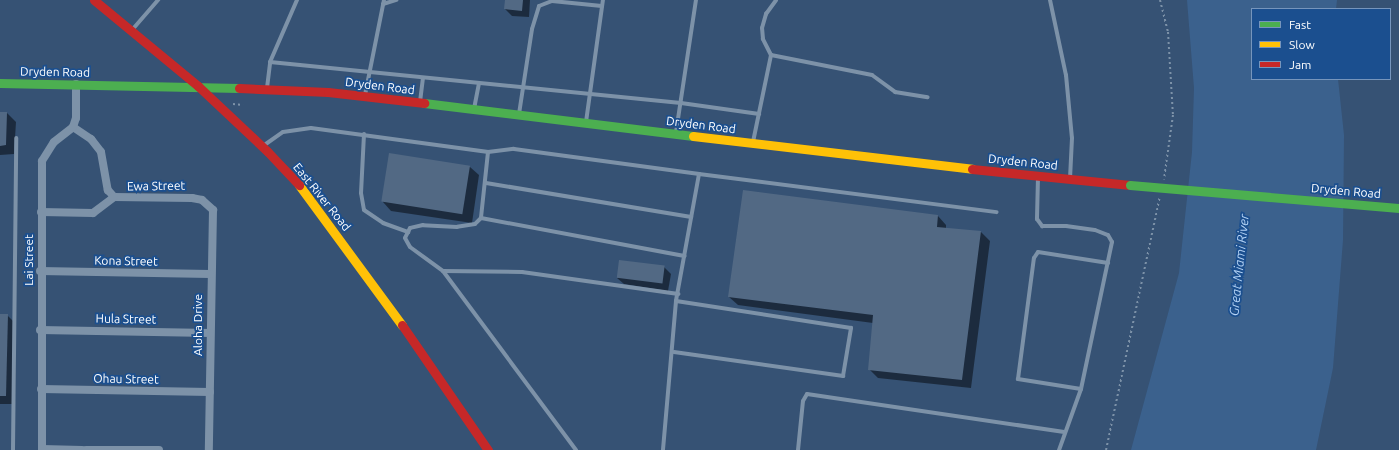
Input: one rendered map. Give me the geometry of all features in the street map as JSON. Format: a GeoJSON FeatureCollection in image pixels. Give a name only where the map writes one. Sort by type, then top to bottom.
{"type":"FeatureCollection","features":[{"type":"Feature","properties":{"kind":"main road","name":"East River Road"},"geometry":{"type":"LineString","coordinates":[[94,0],[198,86],[262,146],[306,193],[341,238],[488,450]]}},
{"type":"Feature","properties":{"kind":"main road","name":"Dryden Road"},"geometry":{"type":"LineString","coordinates":[[0,83],[198,86],[267,89],[365,97],[1038,176],[1399,208]]}},
{"type":"Feature","properties":{"kind":"street"},"geometry":{"type":"LineString","coordinates":[[76,84],[76,118],[73,127],[91,139],[101,152],[108,190],[114,197]]}},
{"type":"Feature","properties":{"kind":"street","name":"Lai Street"},"geometry":{"type":"LineString","coordinates":[[42,450],[40,271],[42,161],[54,142],[73,127]]}},
{"type":"Feature","properties":{"kind":"street","name":"Ewa Street"},"geometry":{"type":"LineString","coordinates":[[41,212],[93,213],[114,197],[192,198],[206,203]]}},
{"type":"Feature","properties":{"kind":"street","name":"Aloha Drive"},"geometry":{"type":"LineString","coordinates":[[206,203],[213,210],[210,274],[209,450]]}},
{"type":"Feature","properties":{"kind":"street","name":"Kona Street"},"geometry":{"type":"LineString","coordinates":[[40,271],[210,274]]}},
{"type":"Feature","properties":{"kind":"street","name":"Hula Street"},"geometry":{"type":"LineString","coordinates":[[40,330],[210,333]]}},
{"type":"Feature","properties":{"kind":"street","name":"Ohau Street"},"geometry":{"type":"LineString","coordinates":[[41,390],[210,392]]}},
{"type":"Feature","properties":{"kind":"street"},"geometry":{"type":"LineString","coordinates":[[42,450],[82,450]]}},
{"type":"Feature","properties":{"kind":"street"},"geometry":{"type":"LineString","coordinates":[[86,450],[159,450]]}},
{"type":"Feature","properties":{"kind":"lane"},"geometry":{"type":"LineString","coordinates":[[131,32],[158,0]]}},
{"type":"Feature","properties":{"kind":"lane"},"geometry":{"type":"LineString","coordinates":[[267,89],[270,62],[297,0]]}},
{"type":"Feature","properties":{"kind":"lane"},"geometry":{"type":"LineString","coordinates":[[365,97],[384,2],[396,0]]}},
{"type":"Feature","properties":{"kind":"lane"},"geometry":{"type":"LineString","coordinates":[[586,123],[603,0]]}},
{"type":"Feature","properties":{"kind":"lane"},"geometry":{"type":"LineString","coordinates":[[676,134],[696,0]]}},
{"type":"Feature","properties":{"kind":"lane"},"geometry":{"type":"LineString","coordinates":[[753,143],[771,55],[763,39],[762,28],[766,14],[776,0]]}},
{"type":"Feature","properties":{"kind":"lane"},"geometry":{"type":"LineString","coordinates":[[1050,0],[1066,74],[1072,138],[1070,179]]}},
{"type":"Feature","properties":{"kind":"lane"},"geometry":{"type":"LineString","coordinates":[[519,115],[532,29],[539,6],[552,1],[602,6]]}},
{"type":"Feature","properties":{"kind":"lane"},"geometry":{"type":"LineString","coordinates":[[771,55],[872,75],[894,92],[928,97]]}},
{"type":"Feature","properties":{"kind":"lane"},"geometry":{"type":"LineString","coordinates":[[270,62],[523,89],[681,103],[759,114]]}},
{"type":"Feature","properties":{"kind":"lane"},"geometry":{"type":"LineString","coordinates":[[419,103],[423,78]]}},
{"type":"Feature","properties":{"kind":"lane"},"geometry":{"type":"LineString","coordinates":[[474,110],[479,84]]}},
{"type":"Feature","properties":{"kind":"lane"},"geometry":{"type":"LineString","coordinates":[[262,146],[284,132],[311,128],[488,152],[514,149],[997,212]]}},
{"type":"Feature","properties":{"kind":"lane"},"geometry":{"type":"LineString","coordinates":[[364,134],[361,193],[364,210],[383,223],[408,232]]}},
{"type":"Feature","properties":{"kind":"lane"},"geometry":{"type":"LineString","coordinates":[[13,450],[16,138]]}},
{"type":"Feature","properties":{"kind":"lane"},"geometry":{"type":"LineString","coordinates":[[488,152],[486,183],[481,218],[475,224],[458,227],[423,225],[410,228],[405,238],[410,247],[443,271],[480,317],[576,450]]}},
{"type":"Feature","properties":{"kind":"lane"},"geometry":{"type":"LineString","coordinates":[[663,450],[674,352],[676,301],[699,174]]}},
{"type":"Feature","properties":{"kind":"lane"},"geometry":{"type":"LineString","coordinates":[[1038,176],[1037,219],[1042,226],[1066,226],[1095,230],[1108,235],[1112,242],[1081,388],[1064,432],[1059,450]]}},
{"type":"Feature","properties":{"kind":"lane"},"geometry":{"type":"LineString","coordinates":[[486,183],[691,216]]}},
{"type":"Feature","properties":{"kind":"lane"},"geometry":{"type":"LineString","coordinates":[[481,218],[684,256]]}},
{"type":"Feature","properties":{"kind":"lane"},"geometry":{"type":"LineString","coordinates":[[1081,388],[1018,379],[1034,258],[1038,252],[1108,263]]}},
{"type":"Feature","properties":{"kind":"lane"},"geometry":{"type":"LineString","coordinates":[[443,271],[522,272],[678,294]]}},
{"type":"Feature","properties":{"kind":"lane"},"geometry":{"type":"LineString","coordinates":[[674,352],[843,376],[851,328],[676,301]]}},
{"type":"Feature","properties":{"kind":"lane"},"geometry":{"type":"LineString","coordinates":[[798,450],[803,401],[807,394],[1064,432]]}},
{"type":"Feature","properties":{"kind":"path"},"geometry":{"type":"LineString","coordinates":[[1160,0],[1168,32],[1173,115],[1163,184]]}},
{"type":"Feature","properties":{"kind":"path"},"geometry":{"type":"LineString","coordinates":[[233,104],[243,105]]}},
{"type":"Feature","properties":{"kind":"path"},"geometry":{"type":"LineString","coordinates":[[1106,450],[1161,191]]}},
{"type":"Feature","properties":{"kind":"water","name":"Great Miami River"},"geometry":{"type":"Polygon","coordinates":[[[1187,0],[1337,0],[1336,8],[1251,8],[1251,80],[1338,80],[1344,135],[1343,240],[1333,368],[1316,450],[1131,450],[1179,273],[1192,152],[1194,88],[1187,0]]]}},
{"type":"Feature","properties":{"kind":"building"},"geometry":{"type":"Polygon","coordinates":[[[505,0],[523,0],[522,11],[504,9],[505,0]]]}},
{"type":"Feature","properties":{"kind":"building"},"geometry":{"type":"Polygon","coordinates":[[[0,112],[7,112],[6,145],[0,146],[0,112]]]}},
{"type":"Feature","properties":{"kind":"building"},"geometry":{"type":"Polygon","coordinates":[[[389,153],[470,166],[462,214],[381,201],[389,153]]]}},
{"type":"Feature","properties":{"kind":"building"},"geometry":{"type":"Polygon","coordinates":[[[743,190],[938,215],[937,227],[981,231],[962,380],[868,370],[873,315],[728,297],[743,190]]]}},
{"type":"Feature","properties":{"kind":"building"},"geometry":{"type":"Polygon","coordinates":[[[619,260],[665,266],[662,283],[617,278],[619,260]]]}},
{"type":"Feature","properties":{"kind":"building"},"geometry":{"type":"Polygon","coordinates":[[[0,314],[8,314],[6,396],[0,396],[0,314]]]}},
{"type":"Feature","properties":{"kind":"traffic: fast"},"geometry":{"type":"LineString","coordinates":[[0,83],[239,88]]}},
{"type":"Feature","properties":{"kind":"traffic: fast"},"geometry":{"type":"LineString","coordinates":[[424,103],[693,136]]}},
{"type":"Feature","properties":{"kind":"traffic: fast"},"geometry":{"type":"LineString","coordinates":[[1130,185],[1399,208]]}},
{"type":"Feature","properties":{"kind":"traffic: slow"},"geometry":{"type":"LineString","coordinates":[[693,136],[972,169]]}},
{"type":"Feature","properties":{"kind":"traffic: slow"},"geometry":{"type":"LineString","coordinates":[[299,185],[402,325]]}},
{"type":"Feature","properties":{"kind":"traffic: jam"},"geometry":{"type":"LineString","coordinates":[[94,0],[198,86],[267,151],[299,185]]}},
{"type":"Feature","properties":{"kind":"traffic: jam"},"geometry":{"type":"LineString","coordinates":[[239,88],[328,92],[424,103]]}},
{"type":"Feature","properties":{"kind":"traffic: jam"},"geometry":{"type":"LineString","coordinates":[[972,169],[1130,185]]}},
{"type":"Feature","properties":{"kind":"traffic: jam"},"geometry":{"type":"LineString","coordinates":[[402,325],[488,450]]}}]}
